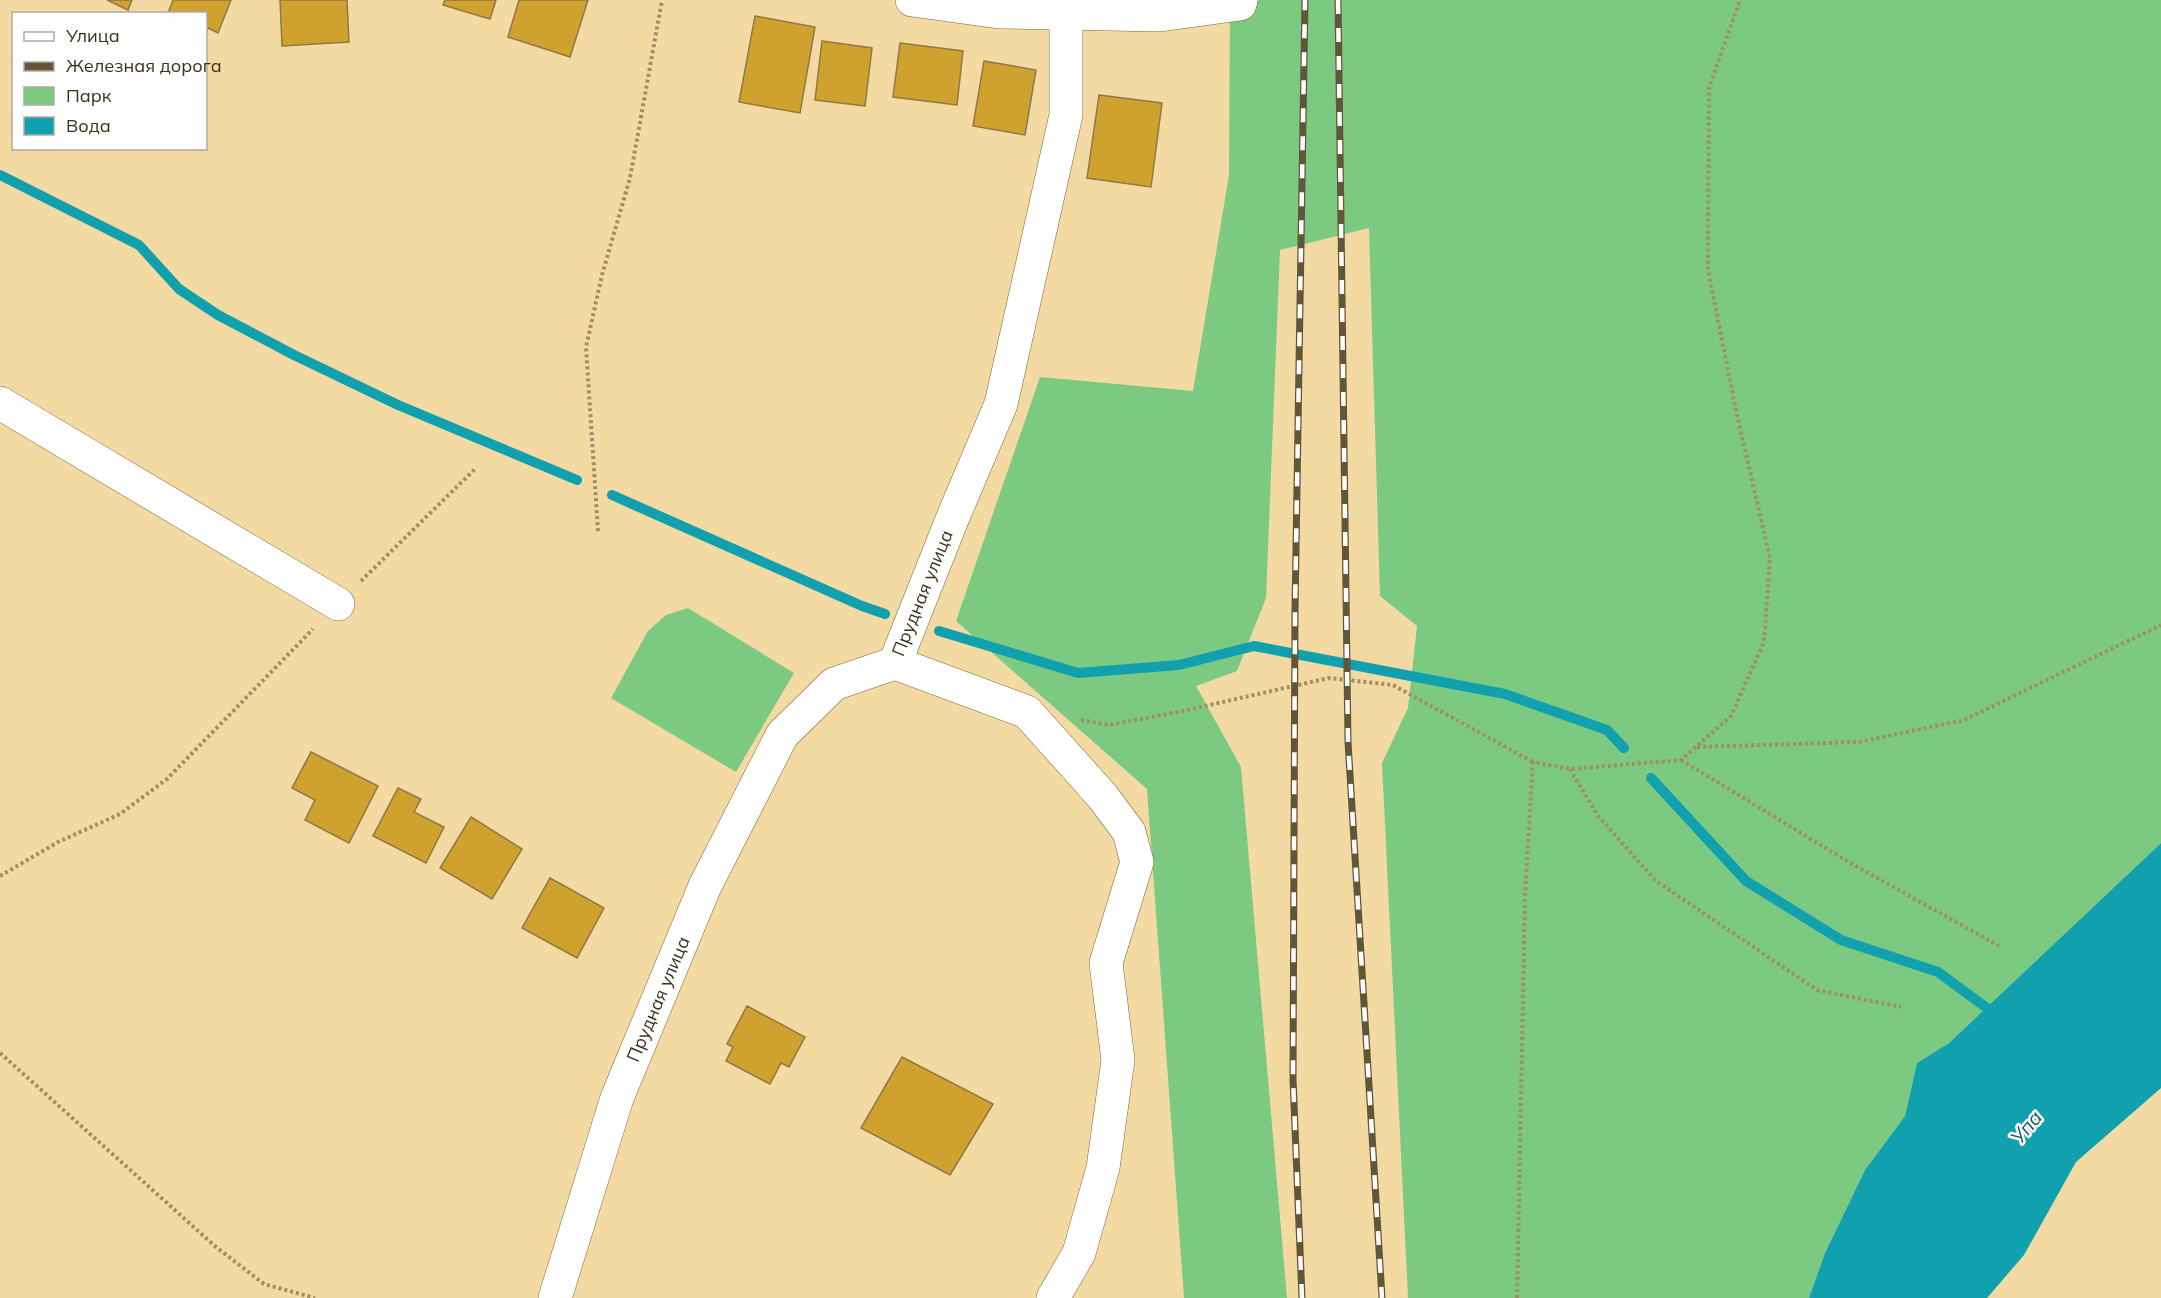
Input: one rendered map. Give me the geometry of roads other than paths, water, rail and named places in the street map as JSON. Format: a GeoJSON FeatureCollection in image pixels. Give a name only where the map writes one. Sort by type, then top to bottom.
{"type":"FeatureCollection","features":[{"type":"Feature","properties":{"kind":"street"},"geometry":{"type":"LineString","coordinates":[[912,0],[999,12],[1160,15],[1241,2]]}},
{"type":"Feature","properties":{"kind":"street","name":"Прудная улица"},"geometry":{"type":"LineString","coordinates":[[555,1298],[617,1098],[705,886],[782,735],[834,684],[895,663],[1001,404],[1066,115],[1066,12]]}},
{"type":"Feature","properties":{"kind":"street"},"geometry":{"type":"LineString","coordinates":[[0,403],[338,604]]}},
{"type":"Feature","properties":{"kind":"street"},"geometry":{"type":"LineString","coordinates":[[895,663],[1027,712],[1103,797],[1129,832],[1137,862],[1106,963],[1118,1060],[1103,1168],[1079,1253],[1053,1298]]}},
{"type":"Feature","properties":{"kind":"water","name":"Упа"},"geometry":{"type":"Polygon","coordinates":[[[2161,843],[2161,1088],[2076,1162],[2024,1255],[1987,1298],[1809,1298],[1825,1253],[1865,1170],[1905,1116],[1917,1063],[1949,1043],[2161,843]]]}},
{"type":"Feature","properties":{"kind":"waterway"},"geometry":{"type":"LineString","coordinates":[[0,175],[139,245],[179,289],[218,315],[398,405],[577,480]]}},
{"type":"Feature","properties":{"kind":"waterway"},"geometry":{"type":"LineString","coordinates":[[612,495],[862,606],[885,614]]}},
{"type":"Feature","properties":{"kind":"waterway"},"geometry":{"type":"LineString","coordinates":[[939,631],[1078,673],[1179,665],[1254,646],[1505,694],[1607,730],[1624,748]]}},
{"type":"Feature","properties":{"kind":"waterway"},"geometry":{"type":"LineString","coordinates":[[1651,778],[1746,881],[1841,940],[1938,972],[1999,1017]]}},
{"type":"Feature","properties":{"kind":"railway"},"geometry":{"type":"LineString","coordinates":[[1302,1298],[1293,1079],[1295,610],[1305,0]]}},
{"type":"Feature","properties":{"kind":"railway"},"geometry":{"type":"LineString","coordinates":[[1338,0],[1348,742],[1382,1298]]}}]}
